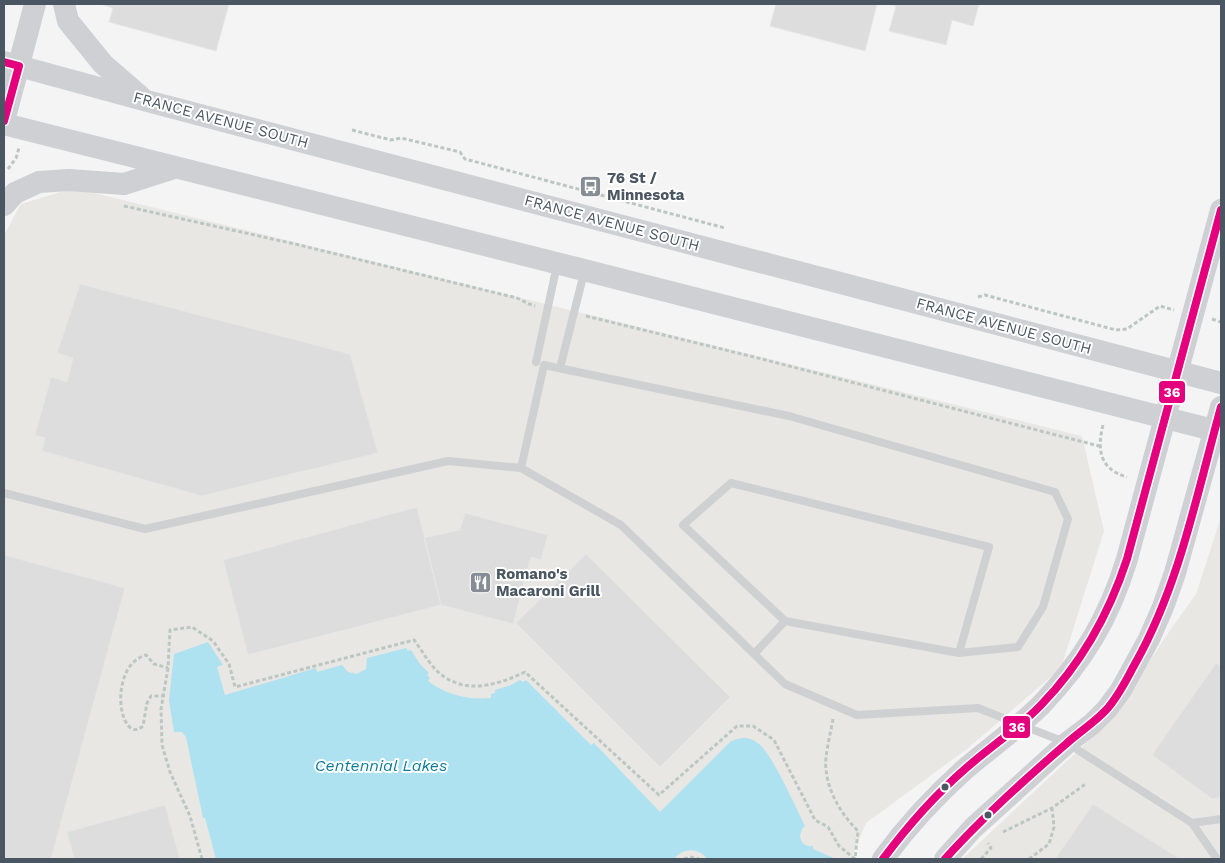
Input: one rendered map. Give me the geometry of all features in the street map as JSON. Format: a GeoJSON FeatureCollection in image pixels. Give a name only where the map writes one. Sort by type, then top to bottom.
{"type":"FeatureCollection","features":[{"type":"Feature","properties":{"kind":"main road"},"geometry":{"type":"LineString","coordinates":[[35,4],[11,64],[4,123],[174,168],[558,263],[1218,432]]}},
{"type":"Feature","properties":{"kind":"main road"},"geometry":{"type":"LineString","coordinates":[[64,4],[68,21],[103,64],[146,101]]}},
{"type":"Feature","properties":{"kind":"main road","name":"FRANCE AVENUE SOUTH"},"geometry":{"type":"LineString","coordinates":[[11,64],[1221,383]]}},
{"type":"Feature","properties":{"kind":"main road"},"geometry":{"type":"LineString","coordinates":[[4,205],[15,193],[39,182],[69,180],[124,184],[174,168]]}},
{"type":"Feature","properties":{"kind":"main road"},"geometry":{"type":"LineString","coordinates":[[883,859],[918,815],[959,775],[1040,705],[1064,678],[1105,618],[1127,559],[1221,210]]}},
{"type":"Feature","properties":{"kind":"main road"},"geometry":{"type":"LineString","coordinates":[[945,859],[972,828],[1067,743],[1092,724],[1121,690],[1149,639],[1163,607],[1218,432],[1221,407]]}},
{"type":"Feature","properties":{"kind":"lane"},"geometry":{"type":"LineString","coordinates":[[536,362],[558,263]]}},
{"type":"Feature","properties":{"kind":"lane"},"geometry":{"type":"LineString","coordinates":[[560,368],[585,270]]}},
{"type":"Feature","properties":{"kind":"lane"},"geometry":{"type":"LineString","coordinates":[[521,468],[544,365],[789,416],[1055,492],[1068,519],[1043,607],[1018,647],[959,653],[784,621],[683,524],[730,483],[989,547],[959,653]]}},
{"type":"Feature","properties":{"kind":"lane"},"geometry":{"type":"LineString","coordinates":[[4,493],[145,529],[448,461],[521,468],[621,525],[785,684],[857,716],[978,708],[1067,743],[1192,823],[1217,859]]}},
{"type":"Feature","properties":{"kind":"lane"},"geometry":{"type":"LineString","coordinates":[[754,654],[784,621]]}},
{"type":"Feature","properties":{"kind":"lane"},"geometry":{"type":"LineString","coordinates":[[1192,823],[1221,819]]}},
{"type":"Feature","properties":{"kind":"path"},"geometry":{"type":"LineString","coordinates":[[343,128],[391,140],[401,138],[460,152],[465,160],[727,229]]}},
{"type":"Feature","properties":{"kind":"path"},"geometry":{"type":"LineString","coordinates":[[970,299],[985,295],[1116,330],[1126,329]]}},
{"type":"Feature","properties":{"kind":"path"},"geometry":{"type":"LineString","coordinates":[[202,859],[190,816],[170,772],[162,745],[160,721],[165,696],[170,630],[192,627],[213,641],[229,664],[236,687],[414,640],[435,668],[450,680],[461,684],[491,686],[510,680],[525,672],[659,795],[738,726],[752,726],[774,740],[815,820],[828,827],[839,846],[855,859]]}},
{"type":"Feature","properties":{"kind":"path"},"geometry":{"type":"LineString","coordinates":[[165,696],[151,696],[147,703],[143,726],[134,730],[129,728],[123,716],[120,701],[122,681],[126,674],[146,655],[154,664],[168,668]]}},
{"type":"Feature","properties":{"kind":"path"},"geometry":{"type":"LineString","coordinates":[[835,706],[826,769],[834,799],[858,831],[855,859]]}},
{"type":"Feature","properties":{"kind":"path"},"geometry":{"type":"LineString","coordinates":[[995,836],[1052,808],[1087,783]]}},
{"type":"Feature","properties":{"kind":"path"},"geometry":{"type":"LineString","coordinates":[[1028,859],[1049,844],[1054,827],[1052,808]]}},
{"type":"Feature","properties":{"kind":"path"},"geometry":{"type":"LineString","coordinates":[[980,846],[987,840]]}},
{"type":"Feature","properties":{"kind":"path"},"geometry":{"type":"LineString","coordinates":[[981,859],[992,848]]}},
{"type":"Feature","properties":{"kind":"path"},"geometry":{"type":"LineString","coordinates":[[684,859],[690,857],[698,859]]}},
{"type":"Feature","properties":{"kind":"shaded area"},"geometry":{"type":"Polygon","coordinates":[[[74,188],[1082,436],[1104,531],[1061,668],[967,749],[866,823],[851,859],[4,859],[4,235],[21,204],[74,188]]]}},
{"type":"Feature","properties":{"kind":"shaded area"},"geometry":{"type":"Polygon","coordinates":[[[1221,517],[1221,859],[962,859],[1113,718],[1166,636],[1196,594],[1221,517]]]}},
{"type":"Feature","properties":{"kind":"water","name":"Centennial Lakes"},"geometry":{"type":"Polygon","coordinates":[[[208,642],[223,665],[217,667],[225,695],[316,668],[317,672],[342,665],[348,672],[357,674],[366,669],[367,658],[406,648],[408,651],[411,650],[420,664],[429,673],[427,675],[430,678],[428,681],[442,690],[458,696],[491,698],[491,694],[495,693],[495,690],[520,680],[523,682],[526,680],[591,745],[594,743],[660,812],[730,742],[741,738],[752,740],[764,750],[790,795],[805,826],[800,836],[802,843],[813,846],[813,849],[836,859],[707,859],[699,852],[690,850],[678,855],[674,859],[216,859],[205,818],[203,818],[186,737],[182,732],[174,732],[169,700],[174,654],[208,642]]]}},
{"type":"Feature","properties":{"kind":"building"},"geometry":{"type":"Polygon","coordinates":[[[100,4],[229,4],[216,51],[109,22],[113,8],[100,4]]]}},
{"type":"Feature","properties":{"kind":"building"},"geometry":{"type":"Polygon","coordinates":[[[776,4],[877,4],[865,51],[770,26],[776,4]]]}},
{"type":"Feature","properties":{"kind":"building"},"geometry":{"type":"Polygon","coordinates":[[[888,4],[979,4],[973,26],[952,20],[946,45],[889,31],[896,6],[888,4]]]}},
{"type":"Feature","properties":{"kind":"building"},"geometry":{"type":"Polygon","coordinates":[[[80,284],[350,354],[378,453],[202,496],[42,451],[45,438],[35,435],[51,377],[67,382],[73,358],[57,353],[80,284]]]}},
{"type":"Feature","properties":{"kind":"building"},"geometry":{"type":"Polygon","coordinates":[[[417,507],[441,605],[248,655],[223,560],[417,507]]]}},
{"type":"Feature","properties":{"kind":"building","name":"Romano's Macaroni Grill"},"geometry":{"type":"Polygon","coordinates":[[[465,513],[548,535],[541,560],[531,557],[513,624],[441,605],[424,538],[460,530],[465,513]]]}},
{"type":"Feature","properties":{"kind":"building"},"geometry":{"type":"Polygon","coordinates":[[[586,554],[730,697],[660,767],[516,623],[586,554]]]}},
{"type":"Feature","properties":{"kind":"building"},"geometry":{"type":"Polygon","coordinates":[[[4,555],[125,588],[51,859],[4,859],[4,555]]]}},
{"type":"Feature","properties":{"kind":"building"},"geometry":{"type":"Polygon","coordinates":[[[1216,663],[1221,666],[1221,797],[1212,799],[1152,755],[1216,663]]]}},
{"type":"Feature","properties":{"kind":"building"},"geometry":{"type":"Polygon","coordinates":[[[1093,804],[1180,859],[1055,859],[1093,804]]]}},
{"type":"Feature","properties":{"kind":"building"},"geometry":{"type":"Polygon","coordinates":[[[165,805],[180,859],[74,859],[67,832],[165,805]]]}},
{"type":"Feature","properties":{"kind":"transit line","name":"36"},"geometry":{"type":"LineString","coordinates":[[4,62],[19,66],[4,121]]}},
{"type":"Feature","properties":{"kind":"transit line","name":"36"},"geometry":{"type":"LineString","coordinates":[[883,859],[942,790],[974,761],[1023,722],[1056,689],[1093,637],[1103,618],[1127,559],[1221,210]]}},
{"type":"Feature","properties":{"kind":"transit line","name":"36"},"geometry":{"type":"LineString","coordinates":[[945,859],[1019,785],[1101,715],[1119,693],[1151,632],[1176,569],[1221,407]]}},
{"type":"Feature","properties":{"kind":"place","name":"76 St / Minnesota"},"geometry":{"type":"Point","coordinates":[591,187]}},
{"type":"Feature","properties":{"kind":"place","name":"Romano's Macaroni Grill"},"geometry":{"type":"Point","coordinates":[480,583]}}]}
